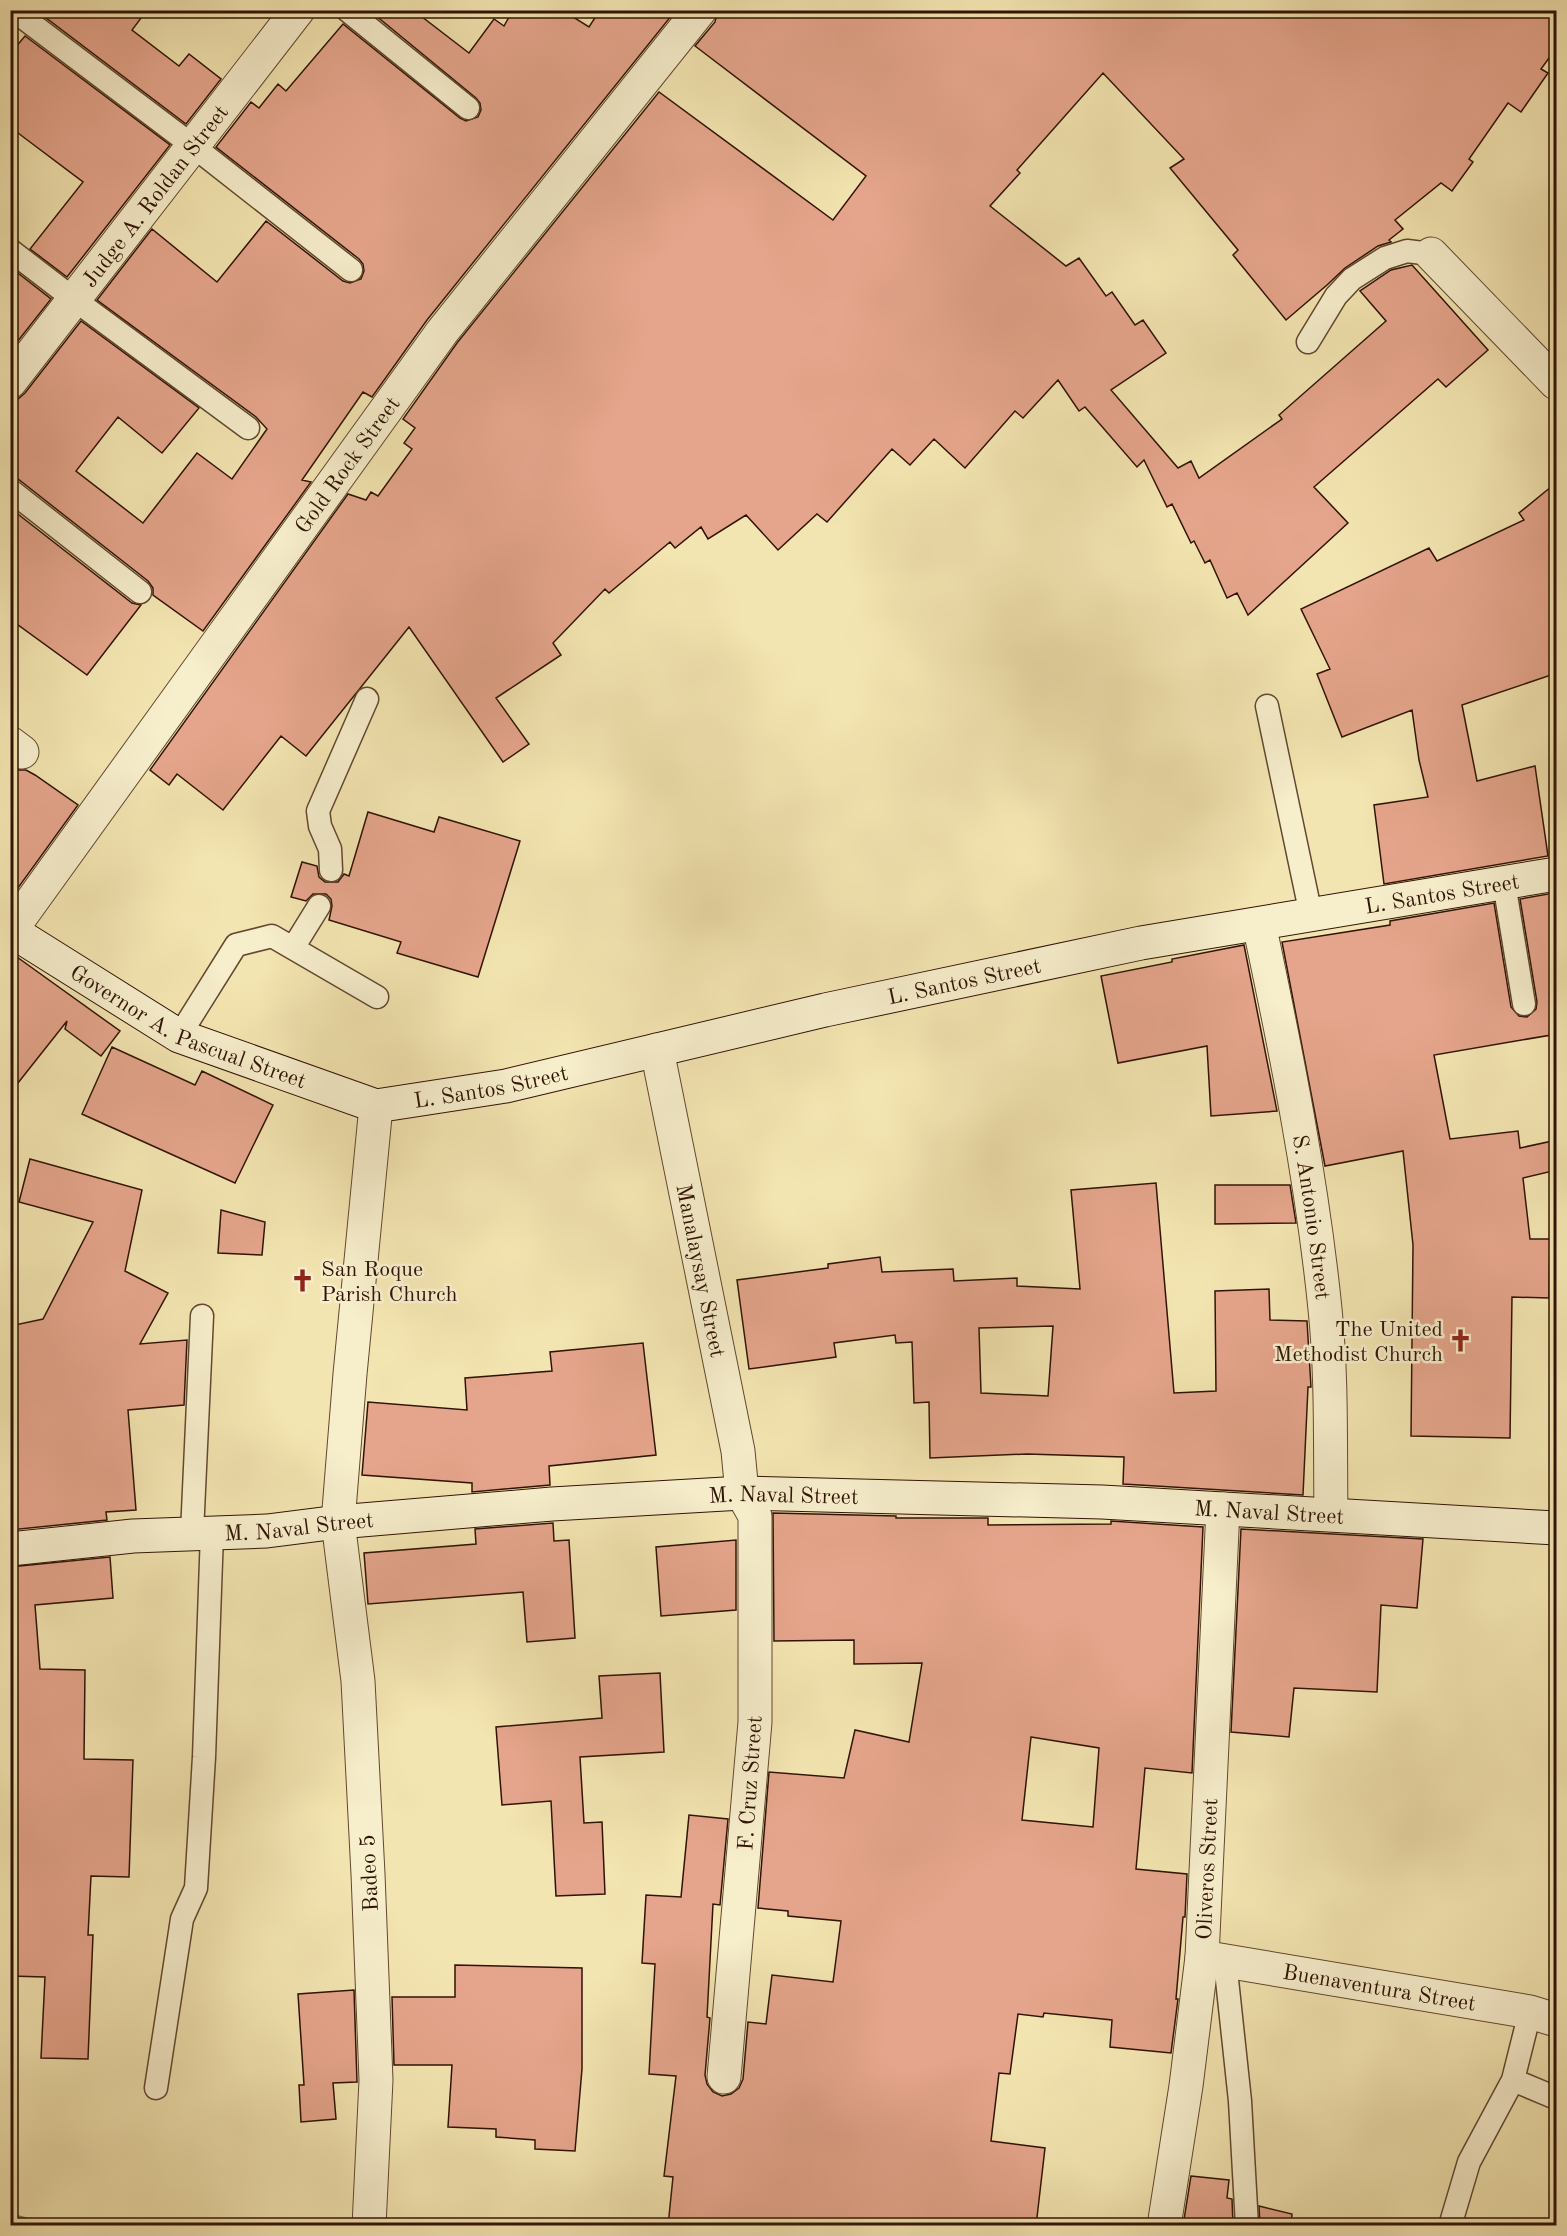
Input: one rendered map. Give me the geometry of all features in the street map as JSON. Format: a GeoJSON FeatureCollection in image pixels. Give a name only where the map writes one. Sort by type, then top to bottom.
{"type":"FeatureCollection","features":[{"type":"Feature","properties":{"kind":"street","name":"Judge A. Roldan Street"},"geometry":{"type":"LineString","coordinates":[[10,382],[298,10]]}},
{"type":"Feature","properties":{"kind":"street","name":"Gold Rock Street"},"geometry":{"type":"LineString","coordinates":[[10,930],[442,332],[700,10]]}},
{"type":"Feature","properties":{"kind":"street"},"geometry":{"type":"LineString","coordinates":[[1431,254],[1557,383]]}},
{"type":"Feature","properties":{"kind":"street","name":"L. Santos Street"},"geometry":{"type":"LineString","coordinates":[[376,1106],[506,1086],[825,1010],[1129,945],[1557,874]]}},
{"type":"Feature","properties":{"kind":"street","name":"S. Antonio Street"},"geometry":{"type":"LineString","coordinates":[[1259,924],[1288,1062],[1325,1310],[1330,1399],[1331,1514]]}},
{"type":"Feature","properties":{"kind":"street","name":"Governor A. Pascual Street"},"geometry":{"type":"LineString","coordinates":[[10,930],[179,1036],[376,1106]]}},
{"type":"Feature","properties":{"kind":"street","name":"Manalaysay Street"},"geometry":{"type":"LineString","coordinates":[[657,1050],[738,1451],[741,1493]]}},
{"type":"Feature","properties":{"kind":"street","name":"Badeo 5"},"geometry":{"type":"LineString","coordinates":[[369,2226],[376,2080],[368,1874],[358,1681],[338,1522],[376,1106]]}},
{"type":"Feature","properties":{"kind":"street","name":"M. Naval Street"},"geometry":{"type":"LineString","coordinates":[[10,1549],[133,1536],[267,1531],[338,1522],[552,1504],[741,1493],[1102,1502],[1557,1528]]}},
{"type":"Feature","properties":{"kind":"street","name":"F. Cruz Street"},"geometry":{"type":"LineString","coordinates":[[724,2077],[755,1722],[755,1516],[741,1493]]}},
{"type":"Feature","properties":{"kind":"street","name":"Oliveros Street"},"geometry":{"type":"LineString","coordinates":[[1164,2226],[1186,2086],[1214,1959],[1223,1509]]}},
{"type":"Feature","properties":{"kind":"street","name":"Buenaventura Street"},"geometry":{"type":"LineString","coordinates":[[1214,1959],[1543,2016]]}},
{"type":"Feature","properties":{"kind":"lane"},"geometry":{"type":"LineString","coordinates":[[13,10],[193,146],[351,270]]}},
{"type":"Feature","properties":{"kind":"lane"},"geometry":{"type":"LineString","coordinates":[[347,10],[468,108]]}},
{"type":"Feature","properties":{"kind":"lane"},"geometry":{"type":"LineString","coordinates":[[10,250],[248,428]]}},
{"type":"Feature","properties":{"kind":"lane"},"geometry":{"type":"LineString","coordinates":[[1308,342],[1336,296],[1352,279],[1385,258],[1407,251],[1431,254]]}},
{"type":"Feature","properties":{"kind":"lane"},"geometry":{"type":"LineString","coordinates":[[10,490],[140,592]]}},
{"type":"Feature","properties":{"kind":"lane"},"geometry":{"type":"LineString","coordinates":[[331,870],[330,849],[320,826],[318,811],[367,699]]}},
{"type":"Feature","properties":{"kind":"lane"},"geometry":{"type":"LineString","coordinates":[[1267,705],[1311,915]]}},
{"type":"Feature","properties":{"kind":"lane"},"geometry":{"type":"LineString","coordinates":[[1504,883],[1524,1004]]}},
{"type":"Feature","properties":{"kind":"lane"},"geometry":{"type":"LineString","coordinates":[[293,948],[319,906]]}},
{"type":"Feature","properties":{"kind":"lane"},"geometry":{"type":"LineString","coordinates":[[179,1036],[236,945],[272,936],[377,997]]}},
{"type":"Feature","properties":{"kind":"lane"},"geometry":{"type":"LineString","coordinates":[[156,2088],[182,1919],[196,1888],[204,1757],[202,1317]]}},
{"type":"Feature","properties":{"kind":"lane"},"geometry":{"type":"LineString","coordinates":[[1214,1959],[1240,2101],[1247,2226]]}},
{"type":"Feature","properties":{"kind":"lane"},"geometry":{"type":"LineString","coordinates":[[1450,2226],[1469,2162],[1513,2080],[1543,2016]]}},
{"type":"Feature","properties":{"kind":"lane"},"geometry":{"type":"LineString","coordinates":[[1513,2080],[1557,2098]]}},
{"type":"Feature","properties":{"kind":"shaded area"},"geometry":{"type":"Polygon","coordinates":[[[11,2214],[52,2225],[11,2225],[11,2214]]]}},
{"type":"Feature","properties":{"kind":"building"},"geometry":{"type":"Polygon","coordinates":[[[44,10],[147,10],[132,30],[179,66],[189,54],[221,79],[186,124],[41,14],[44,10]]]}},
{"type":"Feature","properties":{"kind":"building"},"geometry":{"type":"Polygon","coordinates":[[[369,10],[413,10],[469,53],[494,19],[504,26],[513,10],[562,10],[589,27],[600,10],[676,10],[427,320],[372,397],[363,392],[302,480],[311,482],[203,631],[153,595],[153,588],[148,581],[18,479],[10,477],[10,400],[18,399],[25,393],[81,321],[199,408],[162,453],[118,417],[76,471],[143,523],[197,453],[232,479],[267,429],[256,417],[97,300],[152,229],[217,282],[266,221],[343,281],[350,283],[361,279],[364,271],[359,259],[216,147],[251,102],[259,108],[278,84],[286,91],[343,24],[460,118],[466,121],[478,117],[481,110],[476,98],[369,10]]]}},
{"type":"Feature","properties":{"kind":"building"},"geometry":{"type":"Polygon","coordinates":[[[718,10],[1557,10],[1557,47],[1541,69],[1548,73],[1521,112],[1508,103],[1469,159],[1473,162],[1452,191],[1441,183],[1395,220],[1403,229],[1389,240],[1391,242],[1378,246],[1345,268],[1286,320],[1233,255],[1238,250],[1170,168],[1184,159],[1103,73],[1017,170],[1020,173],[990,206],[1066,266],[1079,258],[1106,296],[1112,292],[1135,325],[1143,320],[1166,353],[1111,390],[1178,468],[1191,461],[1199,478],[1282,419],[1279,415],[1386,321],[1360,291],[1391,270],[1412,265],[1488,350],[1446,387],[1438,379],[1314,487],[1348,523],[1248,615],[1237,593],[1227,598],[1210,560],[1205,563],[1194,541],[1191,543],[1172,504],[1167,507],[1144,460],[1137,467],[1085,407],[1079,411],[1058,380],[1023,418],[1015,411],[965,468],[934,439],[910,465],[892,449],[827,522],[817,514],[778,550],[746,515],[708,539],[701,527],[675,548],[670,542],[609,593],[605,589],[553,643],[561,655],[496,698],[529,744],[503,762],[409,627],[306,756],[281,736],[223,810],[177,774],[169,785],[150,770],[348,494],[366,500],[371,492],[378,496],[412,449],[404,443],[415,428],[403,419],[457,343],[659,92],[833,220],[866,176],[695,46],[715,22],[718,10]]]}},
{"type":"Feature","properties":{"kind":"building"},"geometry":{"type":"Polygon","coordinates":[[[25,36],[170,145],[67,277],[30,249],[83,182],[10,127],[10,54],[25,36]]]}},
{"type":"Feature","properties":{"kind":"building"},"geometry":{"type":"Polygon","coordinates":[[[14,270],[51,299],[10,351],[10,274],[14,270]]]}},
{"type":"Feature","properties":{"kind":"building"},"geometry":{"type":"Polygon","coordinates":[[[1557,482],[1557,673],[1462,705],[1477,781],[1535,766],[1548,856],[1384,884],[1374,805],[1428,797],[1419,760],[1412,710],[1342,737],[1317,674],[1330,669],[1301,609],[1429,548],[1437,561],[1524,520],[1519,513],[1557,482]]]}},
{"type":"Feature","properties":{"kind":"building"},"geometry":{"type":"Polygon","coordinates":[[[10,508],[132,603],[141,605],[87,675],[10,619],[10,508]]]}},
{"type":"Feature","properties":{"kind":"building"},"geometry":{"type":"Polygon","coordinates":[[[10,767],[26,770],[35,775],[78,805],[10,899],[10,767]]]}},
{"type":"Feature","properties":{"kind":"building"},"geometry":{"type":"Polygon","coordinates":[[[368,812],[434,832],[439,817],[520,841],[478,977],[397,953],[401,942],[329,920],[332,906],[331,899],[326,894],[313,894],[306,901],[291,897],[302,862],[317,866],[319,877],[325,882],[338,882],[344,874],[349,876],[368,812]]]}},
{"type":"Feature","properties":{"kind":"building"},"geometry":{"type":"Polygon","coordinates":[[[1554,893],[1557,911],[1557,1034],[1434,1055],[1450,1139],[1518,1131],[1520,1148],[1557,1140],[1557,1170],[1523,1178],[1530,1239],[1550,1239],[1549,1298],[1512,1297],[1510,1438],[1411,1436],[1413,1245],[1403,1151],[1325,1166],[1282,942],[1390,925],[1390,921],[1494,903],[1511,1007],[1519,1016],[1527,1017],[1536,1009],[1537,1002],[1520,899],[1554,893]]]}},
{"type":"Feature","properties":{"kind":"building"},"geometry":{"type":"Polygon","coordinates":[[[1244,945],[1277,1111],[1211,1116],[1207,1046],[1118,1063],[1101,976],[1244,945]]]}},
{"type":"Feature","properties":{"kind":"building"},"geometry":{"type":"Polygon","coordinates":[[[10,952],[120,1031],[101,1056],[65,1029],[67,1021],[10,1093],[10,952]]]}},
{"type":"Feature","properties":{"kind":"building"},"geometry":{"type":"Polygon","coordinates":[[[112,1047],[195,1085],[202,1071],[273,1105],[235,1183],[82,1114],[112,1047]]]}},
{"type":"Feature","properties":{"kind":"building"},"geometry":{"type":"Polygon","coordinates":[[[30,1159],[142,1190],[125,1271],[168,1293],[140,1344],[187,1340],[184,1405],[128,1410],[136,1510],[106,1512],[107,1520],[10,1530],[10,1326],[43,1319],[93,1222],[19,1202],[30,1159]]]}},
{"type":"Feature","properties":{"kind":"building"},"geometry":{"type":"Polygon","coordinates":[[[1156,1183],[1174,1393],[1216,1391],[1215,1291],[1269,1289],[1270,1320],[1307,1321],[1311,1387],[1308,1387],[1303,1495],[1123,1484],[1124,1457],[1027,1454],[930,1458],[929,1402],[914,1403],[912,1342],[896,1343],[895,1335],[834,1343],[836,1357],[749,1369],[737,1280],[828,1268],[828,1264],[880,1257],[882,1272],[953,1269],[954,1281],[1017,1278],[1017,1286],[1080,1289],[1071,1190],[1156,1183]],[[1053,1326],[979,1328],[981,1393],[1048,1396],[1053,1326]]]}},
{"type":"Feature","properties":{"kind":"building"},"geometry":{"type":"Polygon","coordinates":[[[1215,1185],[1290,1185],[1296,1223],[1215,1224],[1215,1185]]]}},
{"type":"Feature","properties":{"kind":"building"},"geometry":{"type":"Polygon","coordinates":[[[221,1210],[265,1222],[262,1255],[218,1253],[221,1210]]]}},
{"type":"Feature","properties":{"kind":"building"},"geometry":{"type":"Polygon","coordinates":[[[643,1343],[656,1455],[549,1466],[550,1485],[472,1492],[472,1483],[362,1475],[368,1402],[467,1410],[465,1378],[552,1371],[550,1352],[643,1343]]]}},
{"type":"Feature","properties":{"kind":"building"},"geometry":{"type":"Polygon","coordinates":[[[773,1513],[896,1516],[896,1518],[988,1518],[988,1525],[1111,1524],[1111,1521],[1203,1527],[1192,1773],[1145,1768],[1136,1869],[1187,1874],[1176,1999],[1178,1999],[1171,2053],[1110,2047],[1112,2020],[1044,2013],[1043,2017],[1018,2014],[1010,2074],[999,2073],[991,2141],[1045,2148],[1036,2226],[668,2226],[673,2177],[664,2176],[676,2076],[649,2074],[655,1964],[642,1963],[646,1895],[681,1897],[689,1815],[728,1819],[720,1905],[713,1904],[707,2017],[710,2018],[705,2075],[707,2084],[713,2092],[722,2096],[731,2094],[739,2088],[743,2079],[748,2022],[766,2024],[772,1975],[833,1982],[841,1921],[788,1916],[788,1911],[758,1908],[769,1772],[844,1778],[855,1730],[909,1742],[922,1663],[854,1664],[854,1640],[774,1641],[773,1513]],[[1031,1737],[1022,1820],[1093,1827],[1099,1748],[1031,1737]]]}},
{"type":"Feature","properties":{"kind":"building"},"geometry":{"type":"Polygon","coordinates":[[[553,1523],[554,1541],[569,1540],[575,1638],[527,1642],[523,1592],[368,1604],[364,1553],[476,1544],[475,1529],[553,1523]]]}},
{"type":"Feature","properties":{"kind":"building"},"geometry":{"type":"Polygon","coordinates":[[[1241,1529],[1423,1539],[1417,1608],[1381,1605],[1377,1692],[1294,1688],[1289,1737],[1231,1732],[1241,1529]]]}},
{"type":"Feature","properties":{"kind":"building"},"geometry":{"type":"Polygon","coordinates":[[[736,1540],[736,1610],[661,1616],[656,1547],[736,1540]]]}},
{"type":"Feature","properties":{"kind":"building"},"geometry":{"type":"Polygon","coordinates":[[[110,1557],[113,1598],[35,1605],[40,1669],[85,1670],[84,1759],[133,1760],[129,1877],[91,1876],[88,1935],[93,1935],[88,2059],[41,2058],[45,1977],[10,1976],[10,1567],[110,1557]]]}},
{"type":"Feature","properties":{"kind":"building"},"geometry":{"type":"Polygon","coordinates":[[[660,1673],[664,1752],[580,1757],[584,1823],[602,1822],[605,1894],[556,1896],[551,1801],[502,1805],[496,1727],[602,1718],[599,1676],[660,1673]]]}},
{"type":"Feature","properties":{"kind":"building"},"geometry":{"type":"Polygon","coordinates":[[[455,1965],[582,1968],[582,2069],[575,2151],[535,2149],[535,2140],[496,2137],[496,2129],[448,2127],[452,2065],[394,2065],[392,1997],[455,1997],[455,1965]]]}},
{"type":"Feature","properties":{"kind":"building"},"geometry":{"type":"Polygon","coordinates":[[[354,1990],[357,2082],[333,2083],[336,2119],[301,2122],[299,2085],[304,2085],[298,1994],[354,1990]]]}},
{"type":"Feature","properties":{"kind":"building"},"geometry":{"type":"Polygon","coordinates":[[[1191,2176],[1229,2180],[1227,2198],[1232,2199],[1233,2226],[1183,2226],[1191,2176]]]}},
{"type":"Feature","properties":{"kind":"building"},"geometry":{"type":"Polygon","coordinates":[[[1259,2206],[1292,2214],[1291,2226],[1260,2226],[1259,2206]]]}},
{"type":"Feature","properties":{"kind":"place","name":"San Roque Parish Church"},"geometry":{"type":"Point","coordinates":[303,1281]}},
{"type":"Feature","properties":{"kind":"place","name":"The United Methodist Church"},"geometry":{"type":"Point","coordinates":[1461,1341]}}]}
